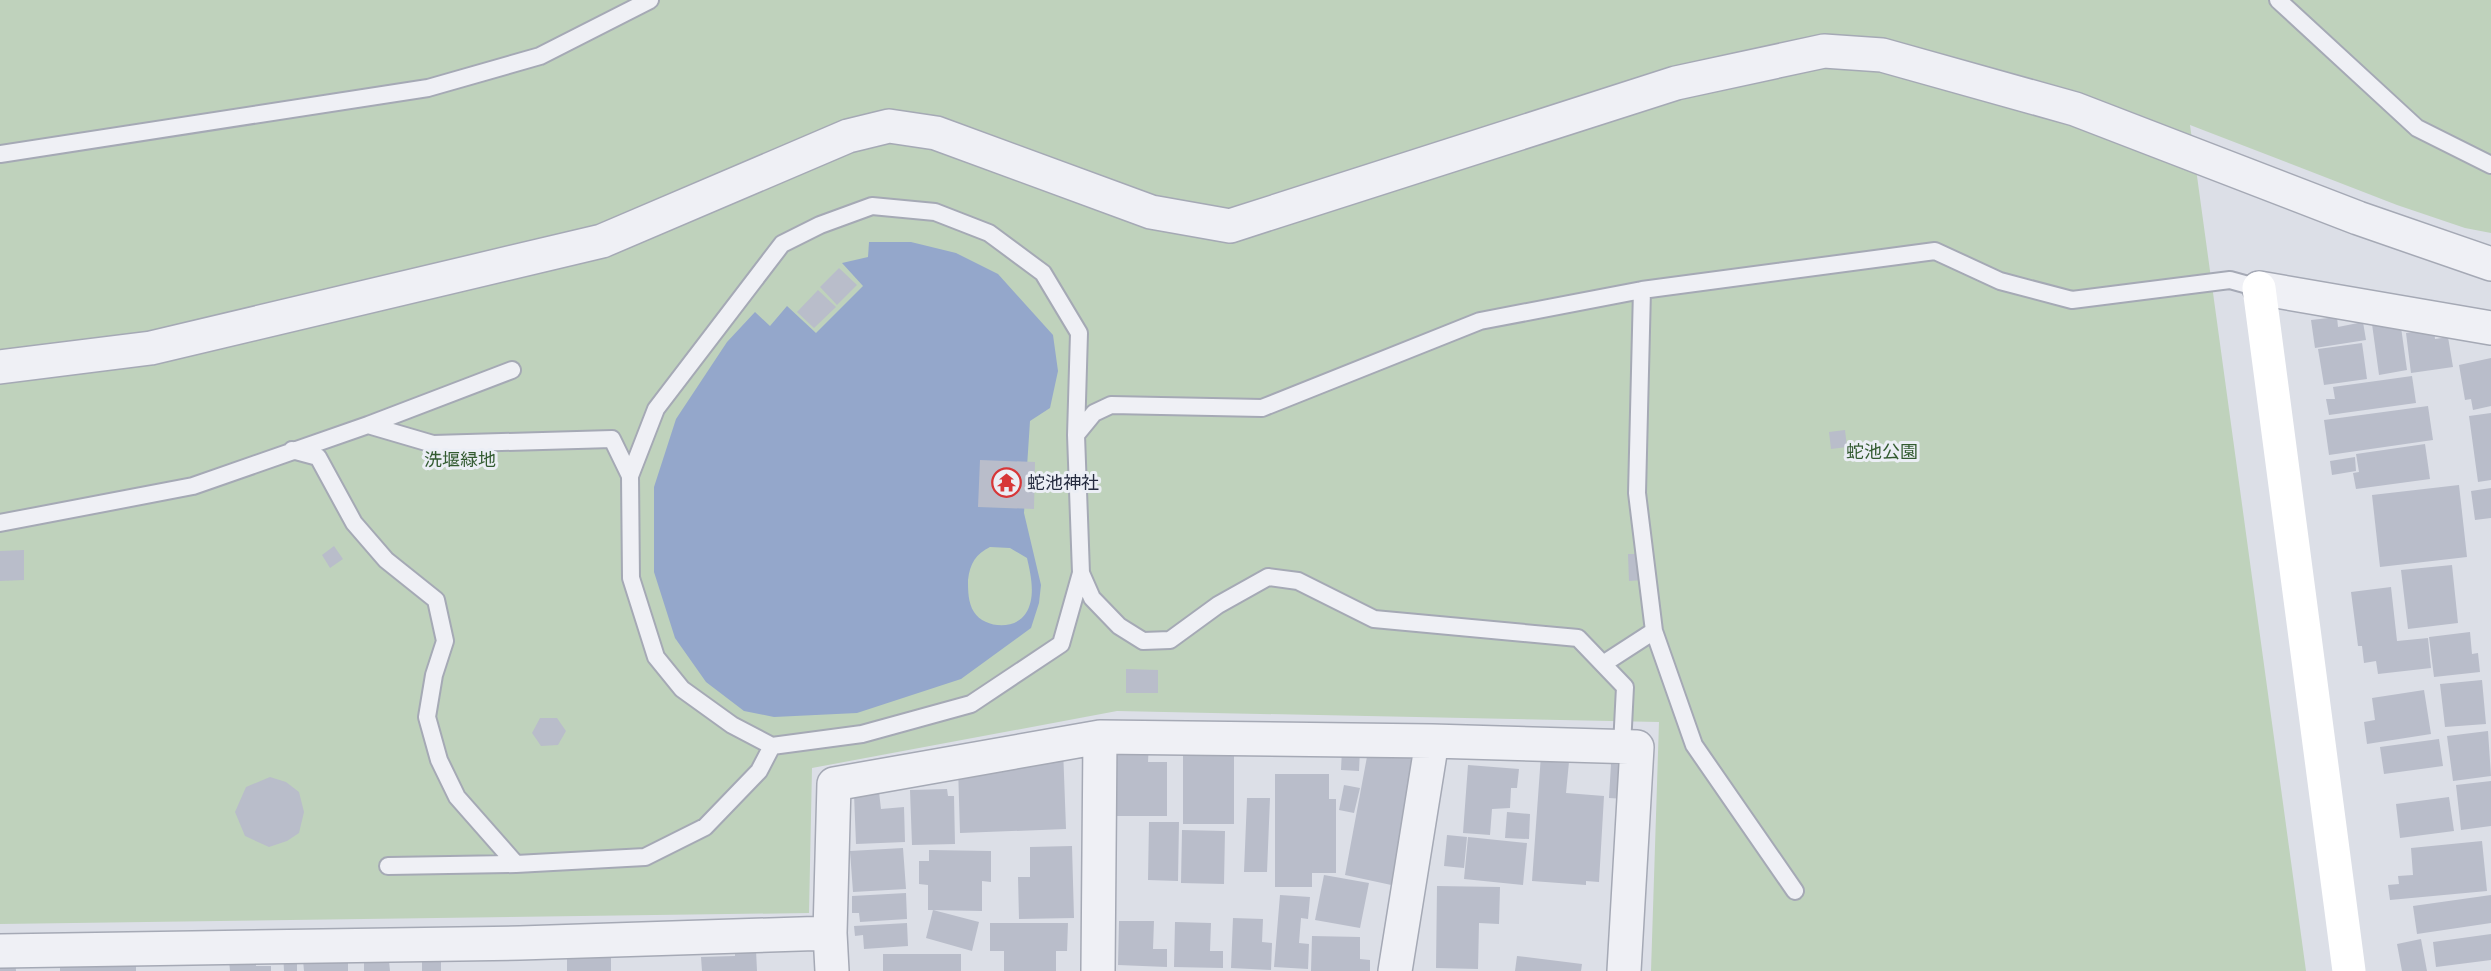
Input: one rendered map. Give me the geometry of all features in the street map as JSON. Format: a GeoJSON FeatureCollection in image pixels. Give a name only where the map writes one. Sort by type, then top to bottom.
{"type":"FeatureCollection","features":[{"type":"Feature","properties":{"kind":"street"},"geometry":{"type":"LineString","coordinates":[[0,367],[151,348],[602,241],[848,136],[889,126],[936,133],[1151,212],[1230,225],[1676,83],[1824,51],[1882,55],[2075,109],[2358,218],[2491,264]]}},
{"type":"Feature","properties":{"kind":"street"},"geometry":{"type":"LineString","coordinates":[[2349,971],[2259,288],[2491,328]]}},
{"type":"Feature","properties":{"kind":"street"},"geometry":{"type":"LineString","coordinates":[[832,971],[830,933],[834,784],[1100,737],[1432,741],[1637,747],[1624,971]]}},
{"type":"Feature","properties":{"kind":"street"},"geometry":{"type":"LineString","coordinates":[[1098,971],[1100,737]]}},
{"type":"Feature","properties":{"kind":"street"},"geometry":{"type":"LineString","coordinates":[[1395,971],[1432,741]]}},
{"type":"Feature","properties":{"kind":"street"},"geometry":{"type":"LineString","coordinates":[[0,951],[204,960],[521,957],[830,933]]}},
{"type":"Feature","properties":{"kind":"lane"},"geometry":{"type":"LineString","coordinates":[[0,154],[428,88],[540,56],[650,0]]}},
{"type":"Feature","properties":{"kind":"lane"},"geometry":{"type":"LineString","coordinates":[[2278,0],[2417,128],[2491,165]]}},
{"type":"Feature","properties":{"kind":"lane"},"geometry":{"type":"LineString","coordinates":[[872,206],[935,212],[989,233],[1043,273],[1079,333],[1076,435],[1081,573],[1061,644],[971,704],[862,734],[772,746],[732,725],[682,690],[656,657],[631,578],[630,476],[656,409],[782,244],[820,225],[872,206]]}},
{"type":"Feature","properties":{"kind":"lane"},"geometry":{"type":"LineString","coordinates":[[1076,435],[1094,413],[1111,405],[1262,408],[1480,321],[1642,290],[1935,251],[2000,281],[2072,300],[2230,280],[2259,288]]}},
{"type":"Feature","properties":{"kind":"lane"},"geometry":{"type":"LineString","coordinates":[[1642,290],[1637,493],[1654,631],[1694,745],[1795,891]]}},
{"type":"Feature","properties":{"kind":"lane"},"geometry":{"type":"LineString","coordinates":[[0,523],[193,486],[368,425],[512,370]]}},
{"type":"Feature","properties":{"kind":"lane"},"geometry":{"type":"LineString","coordinates":[[368,425],[433,444],[612,439],[630,476]]}},
{"type":"Feature","properties":{"kind":"lane"},"geometry":{"type":"LineString","coordinates":[[292,450],[318,457],[354,523],[386,560],[436,600],[445,641],[434,675],[427,717],[439,760],[457,797],[516,864]]}},
{"type":"Feature","properties":{"kind":"lane"},"geometry":{"type":"LineString","coordinates":[[1081,573],[1092,598],[1119,626],[1143,641],[1170,640],[1218,605],[1268,577],[1298,581],[1374,619],[1578,638],[1625,687],[1622,747]]}},
{"type":"Feature","properties":{"kind":"lane"},"geometry":{"type":"LineString","coordinates":[[1603,664],[1654,631]]}},
{"type":"Feature","properties":{"kind":"lane"},"geometry":{"type":"LineString","coordinates":[[388,866],[516,864],[645,857],[705,827],[759,771],[772,746]]}},
{"type":"Feature","properties":{"kind":"green space","name":"洗堰緑地"},"geometry":{"type":"Polygon","coordinates":[[[0,0],[2491,0],[2491,233],[2465,228],[2397,205],[2190,125],[2306,971],[1651,971],[1659,722],[1117,711],[812,768],[809,913],[0,924],[0,0]]]}},
{"type":"Feature","properties":{"kind":"water"},"geometry":{"type":"Polygon","coordinates":[[[869,242],[911,242],[956,253],[998,274],[1053,335],[1058,371],[1050,408],[1030,421],[1024,513],[1041,585],[1039,603],[1031,628],[961,679],[857,713],[774,717],[744,711],[706,682],[675,638],[654,572],[654,487],[676,419],[727,342],[755,312],[770,326],[787,306],[816,333],[863,286],[842,263],[868,257],[869,242]],[[990,547],[985,550],[977,556],[969,574],[968,592],[972,608],[979,617],[992,624],[1015,623],[1026,613],[1031,600],[1031,579],[1027,558],[1010,548],[990,547]]]}},
{"type":"Feature","properties":{"kind":"building"},"geometry":{"type":"Polygon","coordinates":[[[839,268],[857,285],[837,305],[820,287],[839,268]]]}},
{"type":"Feature","properties":{"kind":"building"},"geometry":{"type":"Polygon","coordinates":[[[818,290],[836,307],[814,328],[797,312],[818,290]]]}},
{"type":"Feature","properties":{"kind":"building"},"geometry":{"type":"Polygon","coordinates":[[[2337,317],[2338,327],[2363,322],[2366,340],[2315,348],[2311,320],[2337,317]]]}},
{"type":"Feature","properties":{"kind":"building"},"geometry":{"type":"Polygon","coordinates":[[[2400,320],[2407,370],[2379,375],[2372,324],[2400,320]]]}},
{"type":"Feature","properties":{"kind":"building"},"geometry":{"type":"Polygon","coordinates":[[[2434,329],[2435,339],[2448,337],[2453,367],[2411,373],[2406,333],[2434,329]]]}},
{"type":"Feature","properties":{"kind":"building"},"geometry":{"type":"Polygon","coordinates":[[[2362,343],[2367,379],[2324,385],[2318,349],[2362,343]]]}},
{"type":"Feature","properties":{"kind":"building"},"geometry":{"type":"Polygon","coordinates":[[[2491,358],[2491,406],[2473,410],[2471,399],[2465,400],[2459,365],[2491,358]]]}},
{"type":"Feature","properties":{"kind":"building"},"geometry":{"type":"Polygon","coordinates":[[[2412,376],[2416,403],[2329,415],[2326,399],[2335,399],[2333,387],[2412,376]]]}},
{"type":"Feature","properties":{"kind":"building"},"geometry":{"type":"Polygon","coordinates":[[[2428,406],[2433,440],[2329,455],[2324,420],[2428,406]]]}},
{"type":"Feature","properties":{"kind":"building"},"geometry":{"type":"Polygon","coordinates":[[[2491,413],[2491,480],[2478,482],[2469,416],[2491,413]]]}},
{"type":"Feature","properties":{"kind":"building"},"geometry":{"type":"Polygon","coordinates":[[[1845,430],[1847,447],[1831,449],[1829,432],[1845,430]]]}},
{"type":"Feature","properties":{"kind":"building"},"geometry":{"type":"Polygon","coordinates":[[[2425,444],[2430,479],[2356,489],[2353,473],[2359,472],[2356,454],[2425,444]]]}},
{"type":"Feature","properties":{"kind":"building"},"geometry":{"type":"Polygon","coordinates":[[[2355,457],[2356,471],[2332,475],[2330,461],[2355,457]]]}},
{"type":"Feature","properties":{"kind":"building"},"geometry":{"type":"Polygon","coordinates":[[[980,460],[1035,462],[1034,509],[978,507],[980,460]]]}},
{"type":"Feature","properties":{"kind":"building"},"geometry":{"type":"Polygon","coordinates":[[[2459,485],[2467,557],[2380,567],[2372,495],[2459,485]]]}},
{"type":"Feature","properties":{"kind":"building"},"geometry":{"type":"Polygon","coordinates":[[[2491,488],[2491,518],[2475,520],[2471,491],[2491,488]]]}},
{"type":"Feature","properties":{"kind":"building"},"geometry":{"type":"Polygon","coordinates":[[[334,546],[343,559],[330,568],[322,555],[334,546]]]}},
{"type":"Feature","properties":{"kind":"building"},"geometry":{"type":"Polygon","coordinates":[[[24,550],[24,580],[0,581],[0,551],[24,550]]]}},
{"type":"Feature","properties":{"kind":"building"},"geometry":{"type":"Polygon","coordinates":[[[1628,554],[1641,554],[1643,580],[1629,581],[1628,554]]]}},
{"type":"Feature","properties":{"kind":"building"},"geometry":{"type":"Polygon","coordinates":[[[2452,565],[2458,623],[2408,629],[2401,570],[2452,565]]]}},
{"type":"Feature","properties":{"kind":"building"},"geometry":{"type":"Polygon","coordinates":[[[2391,587],[2397,641],[2428,638],[2431,668],[2378,674],[2376,661],[2364,663],[2362,646],[2358,646],[2351,592],[2391,587]]]}},
{"type":"Feature","properties":{"kind":"building"},"geometry":{"type":"Polygon","coordinates":[[[2470,632],[2472,654],[2478,653],[2480,672],[2434,677],[2429,637],[2470,632]]]}},
{"type":"Feature","properties":{"kind":"building"},"geometry":{"type":"Polygon","coordinates":[[[1126,669],[1158,670],[1158,693],[1126,693],[1126,669]]]}},
{"type":"Feature","properties":{"kind":"building"},"geometry":{"type":"Polygon","coordinates":[[[2482,680],[2486,724],[2445,727],[2440,684],[2482,680]]]}},
{"type":"Feature","properties":{"kind":"building"},"geometry":{"type":"Polygon","coordinates":[[[2424,690],[2431,734],[2367,744],[2364,722],[2375,720],[2372,698],[2424,690]]]}},
{"type":"Feature","properties":{"kind":"building"},"geometry":{"type":"Polygon","coordinates":[[[540,718],[557,718],[566,731],[558,745],[541,746],[532,733],[540,718]]]}},
{"type":"Feature","properties":{"kind":"building"},"geometry":{"type":"Polygon","coordinates":[[[2488,731],[2491,776],[2453,781],[2447,736],[2488,731]]]}},
{"type":"Feature","properties":{"kind":"building"},"geometry":{"type":"Polygon","coordinates":[[[2439,739],[2443,766],[2384,774],[2380,747],[2439,739]]]}},
{"type":"Feature","properties":{"kind":"building"},"geometry":{"type":"Polygon","coordinates":[[[1149,743],[1148,762],[1167,762],[1167,816],[1114,816],[1113,750],[1149,743]]]}},
{"type":"Feature","properties":{"kind":"building"},"geometry":{"type":"Polygon","coordinates":[[[1369,746],[1420,756],[1396,886],[1345,875],[1369,746]]]}},
{"type":"Feature","properties":{"kind":"building"},"geometry":{"type":"Polygon","coordinates":[[[1063,748],[1066,829],[960,833],[958,767],[1063,748]]]}},
{"type":"Feature","properties":{"kind":"building"},"geometry":{"type":"Polygon","coordinates":[[[1342,749],[1360,750],[1359,771],[1341,770],[1342,749]]]}},
{"type":"Feature","properties":{"kind":"building"},"geometry":{"type":"Polygon","coordinates":[[[1541,755],[1574,755],[1574,763],[1569,762],[1566,793],[1604,796],[1599,882],[1586,881],[1586,885],[1532,881],[1541,755]]]}},
{"type":"Feature","properties":{"kind":"building"},"geometry":{"type":"Polygon","coordinates":[[[1183,756],[1234,756],[1234,824],[1183,824],[1183,756]]]}},
{"type":"Feature","properties":{"kind":"building"},"geometry":{"type":"Polygon","coordinates":[[[1611,764],[1626,765],[1625,799],[1609,798],[1611,764]]]}},
{"type":"Feature","properties":{"kind":"building"},"geometry":{"type":"Polygon","coordinates":[[[1468,765],[1519,769],[1517,788],[1511,788],[1510,808],[1492,809],[1490,835],[1463,833],[1468,765]]]}},
{"type":"Feature","properties":{"kind":"building"},"geometry":{"type":"Polygon","coordinates":[[[1275,774],[1329,774],[1329,799],[1336,799],[1336,873],[1312,873],[1312,887],[1275,887],[1275,774]]]}},
{"type":"Feature","properties":{"kind":"building"},"geometry":{"type":"Polygon","coordinates":[[[270,777],[286,782],[299,792],[304,812],[299,833],[287,841],[269,847],[245,836],[235,812],[246,787],[270,777]]]}},
{"type":"Feature","properties":{"kind":"building"},"geometry":{"type":"Polygon","coordinates":[[[2491,781],[2491,826],[2461,830],[2456,785],[2491,781]]]}},
{"type":"Feature","properties":{"kind":"building"},"geometry":{"type":"Polygon","coordinates":[[[1344,785],[1360,788],[1354,813],[1339,810],[1344,785]]]}},
{"type":"Feature","properties":{"kind":"building"},"geometry":{"type":"Polygon","coordinates":[[[947,789],[948,796],[954,796],[955,844],[912,845],[910,790],[947,789]]]}},
{"type":"Feature","properties":{"kind":"building"},"geometry":{"type":"Polygon","coordinates":[[[879,792],[881,809],[904,807],[905,842],[856,844],[854,794],[879,792]]]}},
{"type":"Feature","properties":{"kind":"building"},"geometry":{"type":"Polygon","coordinates":[[[2449,797],[2454,831],[2400,838],[2396,804],[2449,797]]]}},
{"type":"Feature","properties":{"kind":"building"},"geometry":{"type":"Polygon","coordinates":[[[1247,798],[1270,798],[1267,872],[1244,872],[1247,798]]]}},
{"type":"Feature","properties":{"kind":"building"},"geometry":{"type":"Polygon","coordinates":[[[1507,812],[1530,814],[1529,839],[1505,838],[1507,812]]]}},
{"type":"Feature","properties":{"kind":"building"},"geometry":{"type":"Polygon","coordinates":[[[1149,822],[1179,822],[1178,881],[1148,880],[1149,822]]]}},
{"type":"Feature","properties":{"kind":"building"},"geometry":{"type":"Polygon","coordinates":[[[1182,830],[1225,831],[1224,884],[1181,883],[1182,830]]]}},
{"type":"Feature","properties":{"kind":"building"},"geometry":{"type":"Polygon","coordinates":[[[1447,835],[1467,837],[1464,868],[1444,866],[1447,835]]]}},
{"type":"Feature","properties":{"kind":"building"},"geometry":{"type":"Polygon","coordinates":[[[1468,837],[1527,843],[1523,885],[1464,879],[1468,837]]]}},
{"type":"Feature","properties":{"kind":"building"},"geometry":{"type":"Polygon","coordinates":[[[2482,841],[2487,891],[2390,900],[2388,885],[2399,884],[2398,876],[2413,875],[2411,848],[2482,841]]]}},
{"type":"Feature","properties":{"kind":"building"},"geometry":{"type":"Polygon","coordinates":[[[1072,846],[1074,918],[1019,919],[1018,877],[1030,877],[1030,847],[1072,846]]]}},
{"type":"Feature","properties":{"kind":"building"},"geometry":{"type":"Polygon","coordinates":[[[903,848],[906,889],[853,892],[850,851],[903,848]]]}},
{"type":"Feature","properties":{"kind":"building"},"geometry":{"type":"Polygon","coordinates":[[[929,850],[991,851],[991,882],[982,881],[982,911],[928,910],[928,885],[919,884],[919,861],[929,861],[929,850]]]}},
{"type":"Feature","properties":{"kind":"building"},"geometry":{"type":"Polygon","coordinates":[[[1324,875],[1369,883],[1360,928],[1315,920],[1324,875]]]}},
{"type":"Feature","properties":{"kind":"building"},"geometry":{"type":"Polygon","coordinates":[[[1437,886],[1500,887],[1499,924],[1479,923],[1478,969],[1436,968],[1437,886]]]}},
{"type":"Feature","properties":{"kind":"building"},"geometry":{"type":"Polygon","coordinates":[[[906,893],[907,919],[860,922],[859,913],[852,913],[852,896],[906,893]]]}},
{"type":"Feature","properties":{"kind":"building"},"geometry":{"type":"Polygon","coordinates":[[[1280,895],[1310,897],[1308,919],[1301,918],[1299,943],[1309,944],[1308,969],[1274,967],[1280,895]]]}},
{"type":"Feature","properties":{"kind":"building"},"geometry":{"type":"Polygon","coordinates":[[[2491,895],[2491,923],[2417,934],[2413,906],[2491,895]]]}},
{"type":"Feature","properties":{"kind":"building"},"geometry":{"type":"Polygon","coordinates":[[[933,910],[979,922],[972,951],[926,938],[933,910]]]}},
{"type":"Feature","properties":{"kind":"building"},"geometry":{"type":"Polygon","coordinates":[[[1233,918],[1263,919],[1262,942],[1272,943],[1271,970],[1231,968],[1233,918]]]}},
{"type":"Feature","properties":{"kind":"building"},"geometry":{"type":"Polygon","coordinates":[[[1119,921],[1154,921],[1153,949],[1167,949],[1167,967],[1118,965],[1119,921]]]}},
{"type":"Feature","properties":{"kind":"building"},"geometry":{"type":"Polygon","coordinates":[[[1175,922],[1211,923],[1210,951],[1223,951],[1223,968],[1174,967],[1175,922]]]}},
{"type":"Feature","properties":{"kind":"building"},"geometry":{"type":"Polygon","coordinates":[[[907,923],[908,946],[864,949],[863,935],[855,936],[854,926],[907,923]]]}},
{"type":"Feature","properties":{"kind":"building"},"geometry":{"type":"Polygon","coordinates":[[[990,923],[1068,923],[1067,951],[1056,951],[1056,971],[1004,971],[1004,951],[990,951],[990,923]]]}},
{"type":"Feature","properties":{"kind":"building"},"geometry":{"type":"Polygon","coordinates":[[[2491,934],[2491,960],[2436,967],[2433,942],[2491,934]]]}},
{"type":"Feature","properties":{"kind":"building"},"geometry":{"type":"Polygon","coordinates":[[[1312,936],[1360,937],[1360,959],[1370,960],[1370,971],[1311,971],[1312,936]]]}},
{"type":"Feature","properties":{"kind":"building"},"geometry":{"type":"Polygon","coordinates":[[[2421,939],[2427,971],[2402,971],[2397,944],[2421,939]]]}},
{"type":"Feature","properties":{"kind":"building"},"geometry":{"type":"Polygon","coordinates":[[[441,948],[441,971],[422,971],[422,949],[441,948]]]}},
{"type":"Feature","properties":{"kind":"building"},"geometry":{"type":"Polygon","coordinates":[[[756,950],[757,971],[702,971],[701,957],[735,956],[735,951],[756,950]]]}},
{"type":"Feature","properties":{"kind":"building"},"geometry":{"type":"Polygon","coordinates":[[[283,952],[297,952],[297,971],[284,971],[283,952]]]}},
{"type":"Feature","properties":{"kind":"building"},"geometry":{"type":"Polygon","coordinates":[[[883,954],[961,954],[961,971],[883,971],[883,954]]]}},
{"type":"Feature","properties":{"kind":"building"},"geometry":{"type":"Polygon","coordinates":[[[567,955],[611,955],[611,971],[567,971],[567,955]]]}},
{"type":"Feature","properties":{"kind":"building"},"geometry":{"type":"Polygon","coordinates":[[[60,956],[136,956],[136,971],[60,971],[60,956]]]}},
{"type":"Feature","properties":{"kind":"building"},"geometry":{"type":"Polygon","coordinates":[[[1517,956],[1582,964],[1581,971],[1515,971],[1517,956]]]}},
{"type":"Feature","properties":{"kind":"building"},"geometry":{"type":"Polygon","coordinates":[[[0,958],[15,958],[16,971],[0,971],[0,958]]]}},
{"type":"Feature","properties":{"kind":"building"},"geometry":{"type":"Polygon","coordinates":[[[348,959],[348,971],[304,971],[303,960],[348,959]]]}},
{"type":"Feature","properties":{"kind":"building"},"geometry":{"type":"Polygon","coordinates":[[[229,960],[256,960],[256,966],[271,966],[271,971],[230,971],[229,960]]]}},
{"type":"Feature","properties":{"kind":"building"},"geometry":{"type":"Polygon","coordinates":[[[389,961],[390,971],[364,971],[364,962],[389,961]]]}},
{"type":"Feature","properties":{"kind":"place","name":"蛇池神社"},"geometry":{"type":"Point","coordinates":[1006,482]}},
{"type":"Feature","properties":{"kind":"park label","name":"蛇池公園"},"geometry":{"type":"Point","coordinates":[1882,451]}}]}
